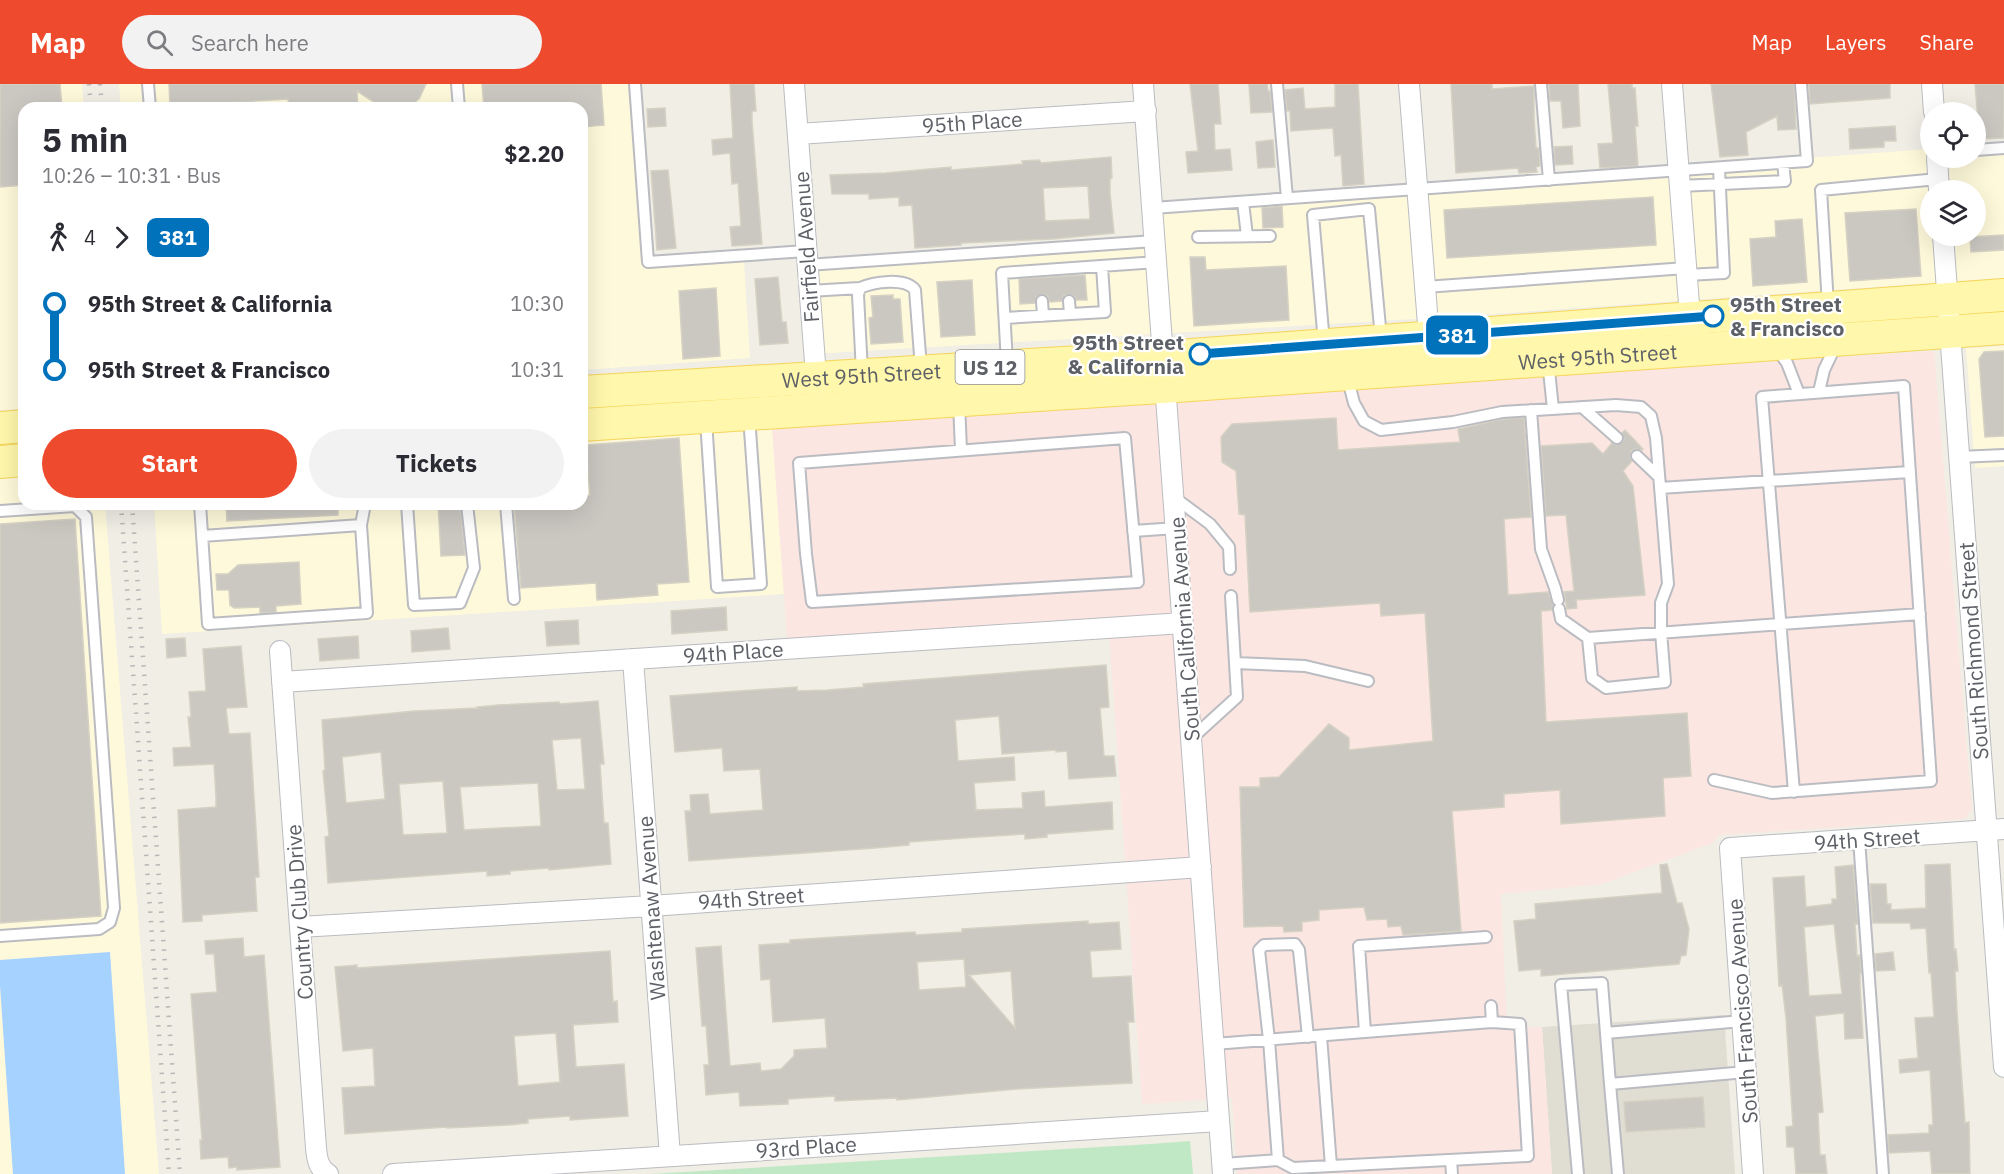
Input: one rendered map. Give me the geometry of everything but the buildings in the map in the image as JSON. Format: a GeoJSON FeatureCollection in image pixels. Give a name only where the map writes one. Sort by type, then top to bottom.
{"type":"FeatureCollection","features":[{"type":"Feature","properties":{"kind":"main road","name":"West 95th Street"},"geometry":{"type":"LineString","coordinates":[[588,425],[959,400],[1165,372],[1324,345],[2004,295]]}},
{"type":"Feature","properties":{"kind":"main road","name":"West 95th Street"},"geometry":{"type":"LineString","coordinates":[[588,392],[1007,366],[1165,372],[1347,374],[2004,328]]}},
{"type":"Feature","properties":{"kind":"main road"},"geometry":{"type":"LineString","coordinates":[[0,428],[18,426]]}},
{"type":"Feature","properties":{"kind":"main road"},"geometry":{"type":"LineString","coordinates":[[0,462],[18,460]]}},
{"type":"Feature","properties":{"kind":"street","name":"Fairfield Avenue"},"geometry":{"type":"LineString","coordinates":[[794,84],[819,409]]}},
{"type":"Feature","properties":{"kind":"street","name":"South California Avenue"},"geometry":{"type":"LineString","coordinates":[[1143,84],[1222,1169]]}},
{"type":"Feature","properties":{"kind":"street"},"geometry":{"type":"LineString","coordinates":[[1409,84],[1429,337]]}},
{"type":"Feature","properties":{"kind":"street"},"geometry":{"type":"LineString","coordinates":[[1672,84],[1693,350]]}},
{"type":"Feature","properties":{"kind":"street"},"geometry":{"type":"LineString","coordinates":[[1932,84],[1933,102]]}},
{"type":"Feature","properties":{"kind":"street","name":"95th Place"},"geometry":{"type":"LineString","coordinates":[[798,134],[1146,111]]}},
{"type":"Feature","properties":{"kind":"street","name":"South Richmond Street"},"geometry":{"type":"LineString","coordinates":[[1943,246],[1959,457],[1995,830],[2004,1067]]}},
{"type":"Feature","properties":{"kind":"street","name":"94th Place"},"geometry":{"type":"LineString","coordinates":[[282,682],[1183,623]]}},
{"type":"Feature","properties":{"kind":"street","name":"Country Club Drive"},"geometry":{"type":"LineString","coordinates":[[280,651],[317,1161],[325,1173]]}},
{"type":"Feature","properties":{"kind":"street","name":"Washtenaw Avenue"},"geometry":{"type":"LineString","coordinates":[[633,659],[670,1156]]}},
{"type":"Feature","properties":{"kind":"street","name":"94th Street"},"geometry":{"type":"LineString","coordinates":[[1730,848],[1995,830]]}},
{"type":"Feature","properties":{"kind":"street","name":"South Francisco Avenue"},"geometry":{"type":"LineString","coordinates":[[1730,848],[1754,1174]]}},
{"type":"Feature","properties":{"kind":"street","name":"94th Street"},"geometry":{"type":"LineString","coordinates":[[300,927],[651,906],[1201,867]]}},
{"type":"Feature","properties":{"kind":"street","name":"93rd Place"},"geometry":{"type":"LineString","coordinates":[[393,1174],[1219,1121]]}},
{"type":"Feature","properties":{"kind":"lane"},"geometry":{"type":"LineString","coordinates":[[148,84],[150,102]]}},
{"type":"Feature","properties":{"kind":"lane"},"geometry":{"type":"LineString","coordinates":[[456,84],[458,102]]}},
{"type":"Feature","properties":{"kind":"lane"},"geometry":{"type":"LineString","coordinates":[[635,84],[648,262],[807,258],[1155,241]]}},
{"type":"Feature","properties":{"kind":"lane"},"geometry":{"type":"LineString","coordinates":[[1276,84],[1287,198]]}},
{"type":"Feature","properties":{"kind":"lane"},"geometry":{"type":"LineString","coordinates":[[1541,84],[1549,180]]}},
{"type":"Feature","properties":{"kind":"lane"},"geometry":{"type":"LineString","coordinates":[[1680,178],[1719,168],[1807,161],[1801,84]]}},
{"type":"Feature","properties":{"kind":"lane"},"geometry":{"type":"LineString","coordinates":[[1986,149],[2004,148]]}},
{"type":"Feature","properties":{"kind":"lane"},"geometry":{"type":"LineString","coordinates":[[1153,208],[1549,180],[1680,178],[1720,184],[1785,181],[1783,163]]}},
{"type":"Feature","properties":{"kind":"lane"},"geometry":{"type":"LineString","coordinates":[[1425,287],[1687,272],[1724,273],[1719,168]]}},
{"type":"Feature","properties":{"kind":"lane"},"geometry":{"type":"LineString","coordinates":[[1828,308],[1821,190],[1920,186]]}},
{"type":"Feature","properties":{"kind":"lane"},"geometry":{"type":"LineString","coordinates":[[1243,202],[1247,236]]}},
{"type":"Feature","properties":{"kind":"lane"},"geometry":{"type":"LineString","coordinates":[[1324,345],[1313,215],[1369,209],[1381,341]]}},
{"type":"Feature","properties":{"kind":"lane"},"geometry":{"type":"LineString","coordinates":[[1198,237],[1270,236]]}},
{"type":"Feature","properties":{"kind":"lane"},"geometry":{"type":"LineString","coordinates":[[1007,366],[1002,273],[1039,274],[1157,262]]}},
{"type":"Feature","properties":{"kind":"lane"},"geometry":{"type":"LineString","coordinates":[[1005,318],[1105,312],[1102,266]]}},
{"type":"Feature","properties":{"kind":"lane"},"geometry":{"type":"LineString","coordinates":[[809,291],[860,288],[868,284],[903,283],[911,285],[915,290],[921,372]]}},
{"type":"Feature","properties":{"kind":"lane"},"geometry":{"type":"LineString","coordinates":[[860,288],[858,296],[862,375]]}},
{"type":"Feature","properties":{"kind":"lane"},"geometry":{"type":"LineString","coordinates":[[1069,300],[1070,314]]}},
{"type":"Feature","properties":{"kind":"lane"},"geometry":{"type":"LineString","coordinates":[[1041,301],[1043,316]]}},
{"type":"Feature","properties":{"kind":"lane"},"geometry":{"type":"LineString","coordinates":[[1819,392],[1824,370],[1839,340]]}},
{"type":"Feature","properties":{"kind":"lane"},"geometry":{"type":"LineString","coordinates":[[1773,344],[1787,363],[1799,394]]}},
{"type":"Feature","properties":{"kind":"lane"},"geometry":{"type":"LineString","coordinates":[[1548,360],[1553,409]]}},
{"type":"Feature","properties":{"kind":"lane"},"geometry":{"type":"LineString","coordinates":[[1347,374],[1354,403],[1364,421],[1381,430],[1454,422],[1502,412],[1616,405],[1641,406],[1651,416],[1656,438],[1668,584],[1661,603],[1665,682],[1606,688],[1592,678],[1588,638]]}},
{"type":"Feature","properties":{"kind":"lane"},"geometry":{"type":"LineString","coordinates":[[1714,780],[1772,793],[1794,792],[1931,781],[1904,386],[1762,397],[1794,792]]}},
{"type":"Feature","properties":{"kind":"lane"},"geometry":{"type":"LineString","coordinates":[[959,400],[961,450]]}},
{"type":"Feature","properties":{"kind":"lane"},"geometry":{"type":"LineString","coordinates":[[1582,407],[1617,438]]}},
{"type":"Feature","properties":{"kind":"lane"},"geometry":{"type":"LineString","coordinates":[[1531,410],[1541,549],[1555,588],[1561,619],[1588,638],[1920,614]]}},
{"type":"Feature","properties":{"kind":"lane"},"geometry":{"type":"LineString","coordinates":[[706,417],[717,587],[762,584],[749,414]]}},
{"type":"Feature","properties":{"kind":"lane"},"geometry":{"type":"LineString","coordinates":[[1125,438],[1133,531],[1137,582],[812,602],[799,463],[1125,438]]}},
{"type":"Feature","properties":{"kind":"lane"},"geometry":{"type":"LineString","coordinates":[[1959,457],[2004,455]]}},
{"type":"Feature","properties":{"kind":"lane"},"geometry":{"type":"LineString","coordinates":[[1637,456],[1660,482],[1769,482],[1910,472]]}},
{"type":"Feature","properties":{"kind":"lane"},"geometry":{"type":"LineString","coordinates":[[1174,498],[1210,524],[1229,547],[1230,569]]}},
{"type":"Feature","properties":{"kind":"lane"},"geometry":{"type":"LineString","coordinates":[[0,511],[18,510]]}},
{"type":"Feature","properties":{"kind":"lane"},"geometry":{"type":"LineString","coordinates":[[0,936],[99,928],[110,922],[114,909],[86,517],[79,510]]}},
{"type":"Feature","properties":{"kind":"lane"},"geometry":{"type":"LineString","coordinates":[[200,510],[208,624],[367,613],[361,525],[364,510]]}},
{"type":"Feature","properties":{"kind":"lane"},"geometry":{"type":"LineString","coordinates":[[407,510],[414,605],[460,603],[474,568],[468,510]]}},
{"type":"Feature","properties":{"kind":"lane"},"geometry":{"type":"LineString","coordinates":[[507,510],[514,599]]}},
{"type":"Feature","properties":{"kind":"lane"},"geometry":{"type":"LineString","coordinates":[[202,536],[361,525]]}},
{"type":"Feature","properties":{"kind":"lane"},"geometry":{"type":"LineString","coordinates":[[1133,531],[1176,528]]}},
{"type":"Feature","properties":{"kind":"lane"},"geometry":{"type":"LineString","coordinates":[[1192,738],[1237,697],[1232,596]]}},
{"type":"Feature","properties":{"kind":"lane"},"geometry":{"type":"LineString","coordinates":[[1235,663],[1305,666],[1368,681]]}},
{"type":"Feature","properties":{"kind":"lane"},"geometry":{"type":"LineString","coordinates":[[1858,839],[1883,1174]]}},
{"type":"Feature","properties":{"kind":"lane"},"geometry":{"type":"LineString","coordinates":[[1365,1032],[1359,946],[1486,937]]}},
{"type":"Feature","properties":{"kind":"lane"},"geometry":{"type":"LineString","coordinates":[[1278,1160],[1269,1040],[1259,950],[1264,945],[1295,944],[1299,950],[1308,1036]]}},
{"type":"Feature","properties":{"kind":"lane"},"geometry":{"type":"LineString","coordinates":[[1578,1174],[1561,985],[1602,983],[1618,1174]]}},
{"type":"Feature","properties":{"kind":"lane"},"geometry":{"type":"LineString","coordinates":[[1491,1006],[1492,1022]]}},
{"type":"Feature","properties":{"kind":"lane"},"geometry":{"type":"LineString","coordinates":[[1606,1034],[1742,1021]]}},
{"type":"Feature","properties":{"kind":"lane"},"geometry":{"type":"LineString","coordinates":[[1214,1044],[1492,1022],[1521,1024],[1528,1156],[1451,1160],[1398,1168],[1331,1166],[1293,1168],[1278,1160],[1222,1169]]}},
{"type":"Feature","properties":{"kind":"lane"},"geometry":{"type":"LineString","coordinates":[[1321,1036],[1331,1166]]}},
{"type":"Feature","properties":{"kind":"lane"},"geometry":{"type":"LineString","coordinates":[[1610,1084],[1746,1072]]}},
{"type":"Feature","properties":{"kind":"lane"},"geometry":{"type":"LineString","coordinates":[[1451,1160],[1452,1174]]}},
{"type":"Feature","properties":{"kind":"shaded area"},"geometry":{"type":"Polygon","coordinates":[[[0,84],[82,84],[84,102],[18,102],[18,409],[0,410],[0,84]]]}},
{"type":"Feature","properties":{"kind":"shaded area"},"geometry":{"type":"Polygon","coordinates":[[[119,84],[628,84],[643,267],[744,262],[750,358],[588,370],[588,102],[120,102],[119,84]]]}},
{"type":"Feature","properties":{"kind":"shaded area"},"geometry":{"type":"Polygon","coordinates":[[[2004,144],[2004,278],[1450,317],[812,354],[803,263],[1150,238],[1149,205],[1920,150],[1920,168],[1986,168],[1986,145],[2004,144]]]}},
{"type":"Feature","properties":{"kind":"shaded area"},"geometry":{"type":"Polygon","coordinates":[[[2004,346],[2004,466],[1975,468],[1966,348],[2004,346]]]}},
{"type":"Feature","properties":{"kind":"shaded area"},"geometry":{"type":"Polygon","coordinates":[[[1934,351],[1972,810],[1964,819],[1719,835],[1713,843],[1602,884],[1501,894],[1507,1028],[1542,1027],[1552,1174],[1237,1174],[1232,1098],[1142,1104],[1108,618],[787,639],[772,427],[1934,351]]]}},
{"type":"Feature","properties":{"kind":"shaded area"},"geometry":{"type":"Polygon","coordinates":[[[772,427],[784,594],[162,634],[154,510],[588,510],[588,440],[772,427]]]}},
{"type":"Feature","properties":{"kind":"shaded area"},"geometry":{"type":"Polygon","coordinates":[[[18,478],[18,510],[105,510],[159,1174],[0,1174],[0,479],[18,478]]]}},
{"type":"Feature","properties":{"kind":"shaded area"},"geometry":{"type":"Polygon","coordinates":[[[1724,1015],[1735,1174],[1552,1174],[1542,1027],[1724,1015]]]}},
{"type":"Feature","properties":{"kind":"green space"},"geometry":{"type":"Polygon","coordinates":[[[1190,1141],[1193,1174],[650,1174],[1150,1144],[1190,1141]]]}},
{"type":"Feature","properties":{"kind":"water"},"geometry":{"type":"Polygon","coordinates":[[[110,952],[125,1174],[13,1174],[0,960],[110,952]]]}},
{"type":"Feature","properties":{"kind":"railway"},"geometry":{"type":"LineString","coordinates":[[89,84],[90,102]]}},
{"type":"Feature","properties":{"kind":"railway"},"geometry":{"type":"LineString","coordinates":[[100,84],[102,102]]}},
{"type":"Feature","properties":{"kind":"railway"},"geometry":{"type":"LineString","coordinates":[[121,510],[169,1174]]}},
{"type":"Feature","properties":{"kind":"railway"},"geometry":{"type":"LineString","coordinates":[[132,510],[180,1174]]}},
{"type":"Feature","properties":{"kind":"bus line","name":"381"},"geometry":{"type":"LineString","coordinates":[[1200,354],[1713,316]]}},
{"type":"Feature","properties":{"kind":"place","name":"95th Street & Francisco"},"geometry":{"type":"Point","coordinates":[1713,316]}},
{"type":"Feature","properties":{"kind":"place","name":"95th Street & California"},"geometry":{"type":"Point","coordinates":[1200,354]}}]}
